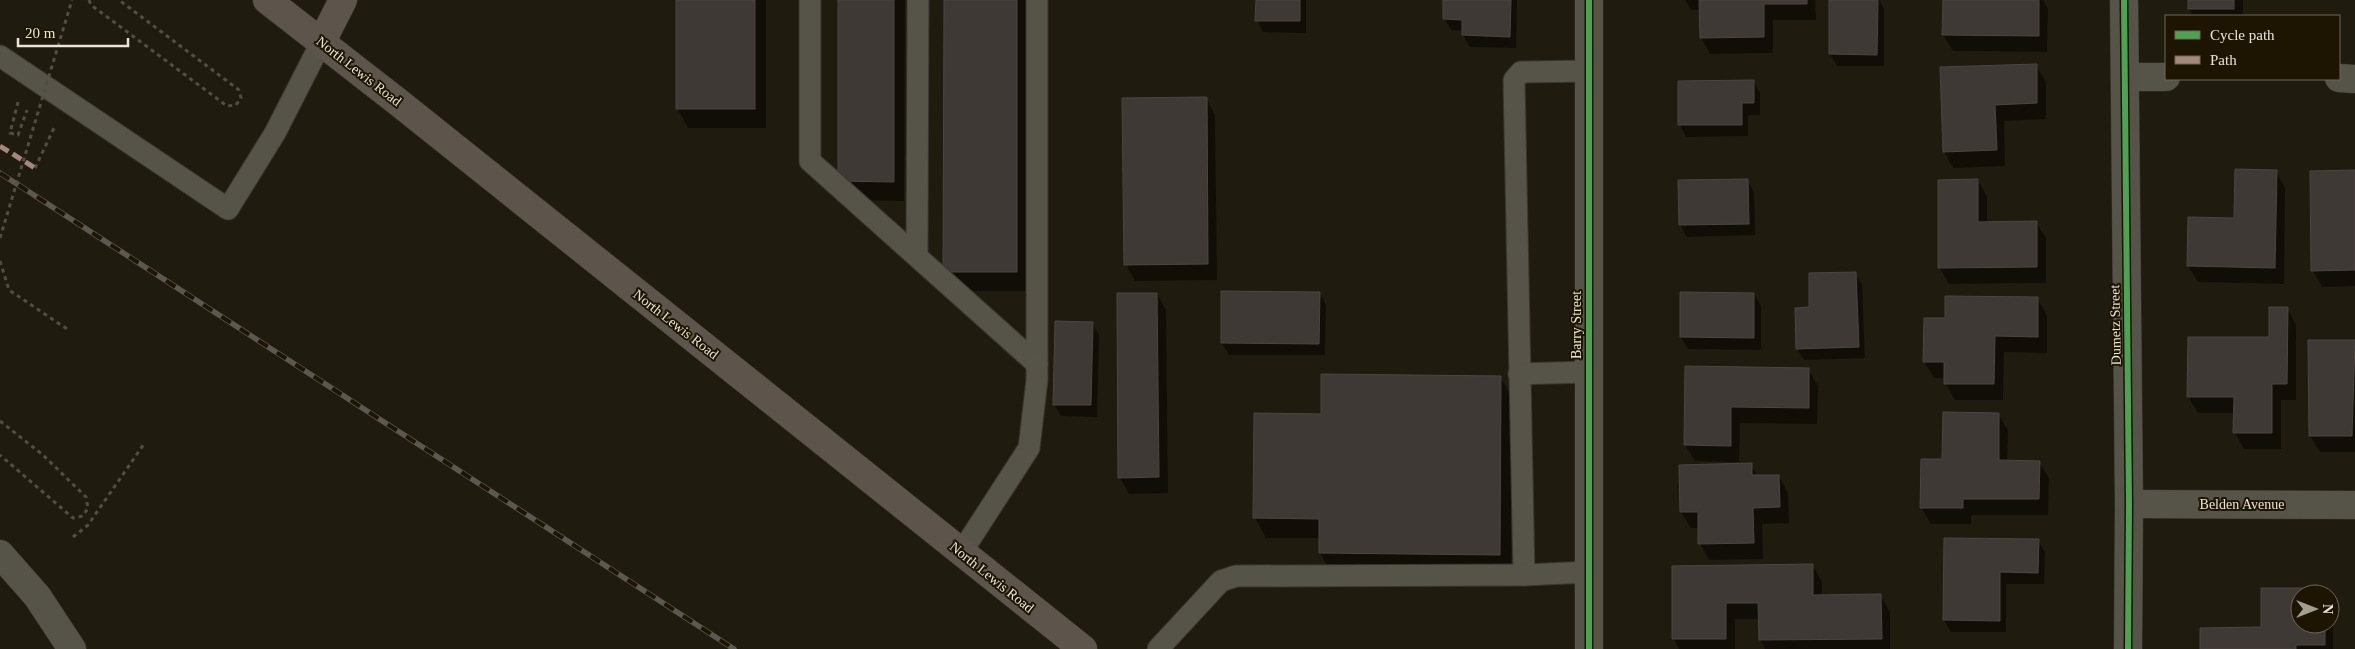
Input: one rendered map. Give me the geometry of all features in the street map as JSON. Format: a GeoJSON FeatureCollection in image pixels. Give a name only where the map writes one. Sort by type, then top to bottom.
{"type":"FeatureCollection","features":[{"type":"Feature","properties":{"kind":"main road","name":"North Lewis Road"},"geometry":{"type":"LineString","coordinates":[[268,0],[322,41],[1083,649]]}},
{"type":"Feature","properties":{"kind":"main road"},"geometry":{"type":"LineString","coordinates":[[322,41],[343,0]]}},
{"type":"Feature","properties":{"kind":"street","name":"Barry Street"},"geometry":{"type":"LineString","coordinates":[[1589,0],[1590,649]]}},
{"type":"Feature","properties":{"kind":"street","name":"Dumetz Street"},"geometry":{"type":"LineString","coordinates":[[2124,0],[2129,504],[2128,649]]}},
{"type":"Feature","properties":{"kind":"street"},"geometry":{"type":"LineString","coordinates":[[2125,77],[2165,77]]}},
{"type":"Feature","properties":{"kind":"street"},"geometry":{"type":"LineString","coordinates":[[2340,78],[2355,78]]}},
{"type":"Feature","properties":{"kind":"street","name":"Belden Avenue"},"geometry":{"type":"LineString","coordinates":[[2129,504],[2355,505]]}},
{"type":"Feature","properties":{"kind":"street"},"geometry":{"type":"LineString","coordinates":[[0,554],[37,596],[72,649]]}},
{"type":"Feature","properties":{"kind":"lane"},"geometry":{"type":"LineString","coordinates":[[810,0],[810,161],[1037,364]]}},
{"type":"Feature","properties":{"kind":"lane"},"geometry":{"type":"LineString","coordinates":[[918,0],[918,256]]}},
{"type":"Feature","properties":{"kind":"lane"},"geometry":{"type":"LineString","coordinates":[[961,553],[1030,448],[1037,380],[1037,0]]}},
{"type":"Feature","properties":{"kind":"lane"},"geometry":{"type":"LineString","coordinates":[[0,56],[228,209],[275,133],[322,41]]}},
{"type":"Feature","properties":{"kind":"lane"},"geometry":{"type":"LineString","coordinates":[[1524,574],[1514,80],[1521,72],[1589,71]]}},
{"type":"Feature","properties":{"kind":"lane"},"geometry":{"type":"LineString","coordinates":[[1520,374],[1589,372]]}},
{"type":"Feature","properties":{"kind":"lane"},"geometry":{"type":"LineString","coordinates":[[1158,649],[1221,581],[1236,576],[1590,572]]}},
{"type":"Feature","properties":{"kind":"path"},"geometry":{"type":"LineString","coordinates":[[0,238],[72,0]]}},
{"type":"Feature","properties":{"kind":"path"},"geometry":{"type":"LineString","coordinates":[[89,0],[91,5],[227,106],[236,105],[241,98],[239,90],[119,0]]}},
{"type":"Feature","properties":{"kind":"path"},"geometry":{"type":"LineString","coordinates":[[35,168],[68,100]]}},
{"type":"Feature","properties":{"kind":"path"},"geometry":{"type":"LineString","coordinates":[[17,106],[10,133],[18,135],[28,106]]}},
{"type":"Feature","properties":{"kind":"path"},"geometry":{"type":"LineString","coordinates":[[34,106],[39,107]]}},
{"type":"Feature","properties":{"kind":"path"},"geometry":{"type":"LineString","coordinates":[[0,261],[9,290],[70,331]]}},
{"type":"Feature","properties":{"kind":"path"},"geometry":{"type":"LineString","coordinates":[[0,422],[43,455],[86,497],[88,508],[83,516],[73,518],[0,455]]}},
{"type":"Feature","properties":{"kind":"path"},"geometry":{"type":"LineString","coordinates":[[73,537],[88,526],[144,444]]}},
{"type":"Feature","properties":{"kind":"building"},"geometry":{"type":"Polygon","coordinates":[[[676,0],[755,0],[755,109],[676,109],[676,0]]]}},
{"type":"Feature","properties":{"kind":"building"},"geometry":{"type":"Polygon","coordinates":[[[838,0],[894,0],[894,182],[838,181],[838,0]]]}},
{"type":"Feature","properties":{"kind":"building"},"geometry":{"type":"Polygon","coordinates":[[[944,0],[1017,0],[1017,272],[943,272],[944,0]]]}},
{"type":"Feature","properties":{"kind":"building"},"geometry":{"type":"Polygon","coordinates":[[[1256,0],[1300,0],[1300,21],[1255,21],[1256,0]]]}},
{"type":"Feature","properties":{"kind":"building"},"geometry":{"type":"Polygon","coordinates":[[[1443,0],[1511,0],[1510,37],[1462,35],[1462,20],[1443,19],[1443,0]]]}},
{"type":"Feature","properties":{"kind":"building"},"geometry":{"type":"Polygon","coordinates":[[[1699,0],[1807,0],[1807,4],[1764,4],[1764,37],[1700,38],[1699,0]]]}},
{"type":"Feature","properties":{"kind":"building"},"geometry":{"type":"Polygon","coordinates":[[[1829,0],[1878,0],[1877,55],[1829,54],[1829,0]]]}},
{"type":"Feature","properties":{"kind":"building"},"geometry":{"type":"Polygon","coordinates":[[[1943,0],[2039,0],[2039,36],[1942,35],[1943,0]]]}},
{"type":"Feature","properties":{"kind":"building"},"geometry":{"type":"Polygon","coordinates":[[[2188,0],[2234,0],[2234,9],[2188,9],[2188,0]]]}},
{"type":"Feature","properties":{"kind":"building"},"geometry":{"type":"Polygon","coordinates":[[[2037,64],[2037,103],[1995,105],[1997,150],[1943,152],[1940,67],[2037,64]]]}},
{"type":"Feature","properties":{"kind":"building"},"geometry":{"type":"Polygon","coordinates":[[[1754,80],[1754,103],[1742,103],[1742,125],[1678,125],[1678,81],[1754,80]]]}},
{"type":"Feature","properties":{"kind":"building"},"geometry":{"type":"Polygon","coordinates":[[[1207,97],[1208,264],[1124,265],[1122,98],[1207,97]]]}},
{"type":"Feature","properties":{"kind":"building"},"geometry":{"type":"Polygon","coordinates":[[[2235,169],[2277,170],[2275,268],[2187,266],[2188,217],[2234,218],[2235,169]]]}},
{"type":"Feature","properties":{"kind":"building"},"geometry":{"type":"Polygon","coordinates":[[[2355,170],[2355,270],[2311,271],[2310,171],[2355,170]]]}},
{"type":"Feature","properties":{"kind":"building"},"geometry":{"type":"Polygon","coordinates":[[[1748,179],[1749,224],[1679,225],[1678,180],[1748,179]]]}},
{"type":"Feature","properties":{"kind":"building"},"geometry":{"type":"Polygon","coordinates":[[[1978,179],[1978,222],[2037,221],[2037,267],[1938,268],[1938,180],[1978,179]]]}},
{"type":"Feature","properties":{"kind":"building"},"geometry":{"type":"Polygon","coordinates":[[[1856,272],[1859,347],[1796,349],[1795,308],[1809,307],[1809,273],[1856,272]]]}},
{"type":"Feature","properties":{"kind":"building"},"geometry":{"type":"Polygon","coordinates":[[[1221,291],[1320,292],[1319,344],[1221,343],[1221,291]]]}},
{"type":"Feature","properties":{"kind":"building"},"geometry":{"type":"Polygon","coordinates":[[[1680,292],[1754,293],[1754,338],[1680,337],[1680,292]]]}},
{"type":"Feature","properties":{"kind":"building"},"geometry":{"type":"Polygon","coordinates":[[[1117,293],[1157,293],[1159,477],[1118,478],[1117,293]]]}},
{"type":"Feature","properties":{"kind":"building"},"geometry":{"type":"Polygon","coordinates":[[[1945,296],[2038,297],[2038,337],[1995,336],[1994,384],[1944,384],[1944,362],[1923,362],[1924,318],[1945,318],[1945,296]]]}},
{"type":"Feature","properties":{"kind":"building"},"geometry":{"type":"Polygon","coordinates":[[[2269,307],[2288,307],[2287,384],[2272,384],[2272,433],[2233,433],[2234,397],[2187,397],[2188,337],[2269,337],[2269,307]]]}},
{"type":"Feature","properties":{"kind":"building"},"geometry":{"type":"Polygon","coordinates":[[[1055,321],[1093,322],[1091,405],[1053,405],[1055,321]]]}},
{"type":"Feature","properties":{"kind":"building"},"geometry":{"type":"Polygon","coordinates":[[[2308,340],[2355,340],[2352,436],[2309,436],[2308,340]]]}},
{"type":"Feature","properties":{"kind":"building"},"geometry":{"type":"Polygon","coordinates":[[[1685,366],[1809,368],[1809,408],[1731,407],[1731,446],[1684,445],[1685,366]]]}},
{"type":"Feature","properties":{"kind":"building"},"geometry":{"type":"Polygon","coordinates":[[[1321,374],[1501,376],[1500,555],[1319,553],[1319,519],[1253,518],[1254,413],[1321,414],[1321,374]]]}},
{"type":"Feature","properties":{"kind":"building"},"geometry":{"type":"Polygon","coordinates":[[[1943,412],[1999,413],[1999,460],[2040,461],[2039,499],[1963,499],[1963,508],[1920,508],[1921,459],[1942,459],[1943,412]]]}},
{"type":"Feature","properties":{"kind":"building"},"geometry":{"type":"Polygon","coordinates":[[[1752,463],[1752,475],[1779,475],[1780,507],[1753,508],[1754,543],[1698,544],[1698,512],[1680,512],[1679,465],[1752,463]]]}},
{"type":"Feature","properties":{"kind":"building"},"geometry":{"type":"Polygon","coordinates":[[[1944,538],[2039,539],[2038,573],[2000,572],[2000,621],[1943,620],[1944,538]]]}},
{"type":"Feature","properties":{"kind":"building"},"geometry":{"type":"Polygon","coordinates":[[[1813,564],[1813,595],[1881,594],[1882,639],[1759,640],[1758,603],[1726,603],[1726,639],[1672,639],[1672,566],[1813,564]]]}},
{"type":"Feature","properties":{"kind":"building"},"geometry":{"type":"Polygon","coordinates":[[[2261,588],[2290,588],[2290,634],[2325,634],[2325,645],[2296,645],[2296,649],[2200,649],[2200,628],[2261,627],[2261,588]]]}},
{"type":"Feature","properties":{"kind":"railway"},"geometry":{"type":"LineString","coordinates":[[0,173],[734,649]]}},
{"type":"Feature","properties":{"kind":"marked path"},"geometry":{"type":"LineString","coordinates":[[0,146],[35,168]]}},
{"type":"Feature","properties":{"kind":"cycle path"},"geometry":{"type":"LineString","coordinates":[[1589,0],[1589,649]]}},
{"type":"Feature","properties":{"kind":"cycle path"},"geometry":{"type":"LineString","coordinates":[[2124,0],[2129,504],[2128,649]]}}]}
